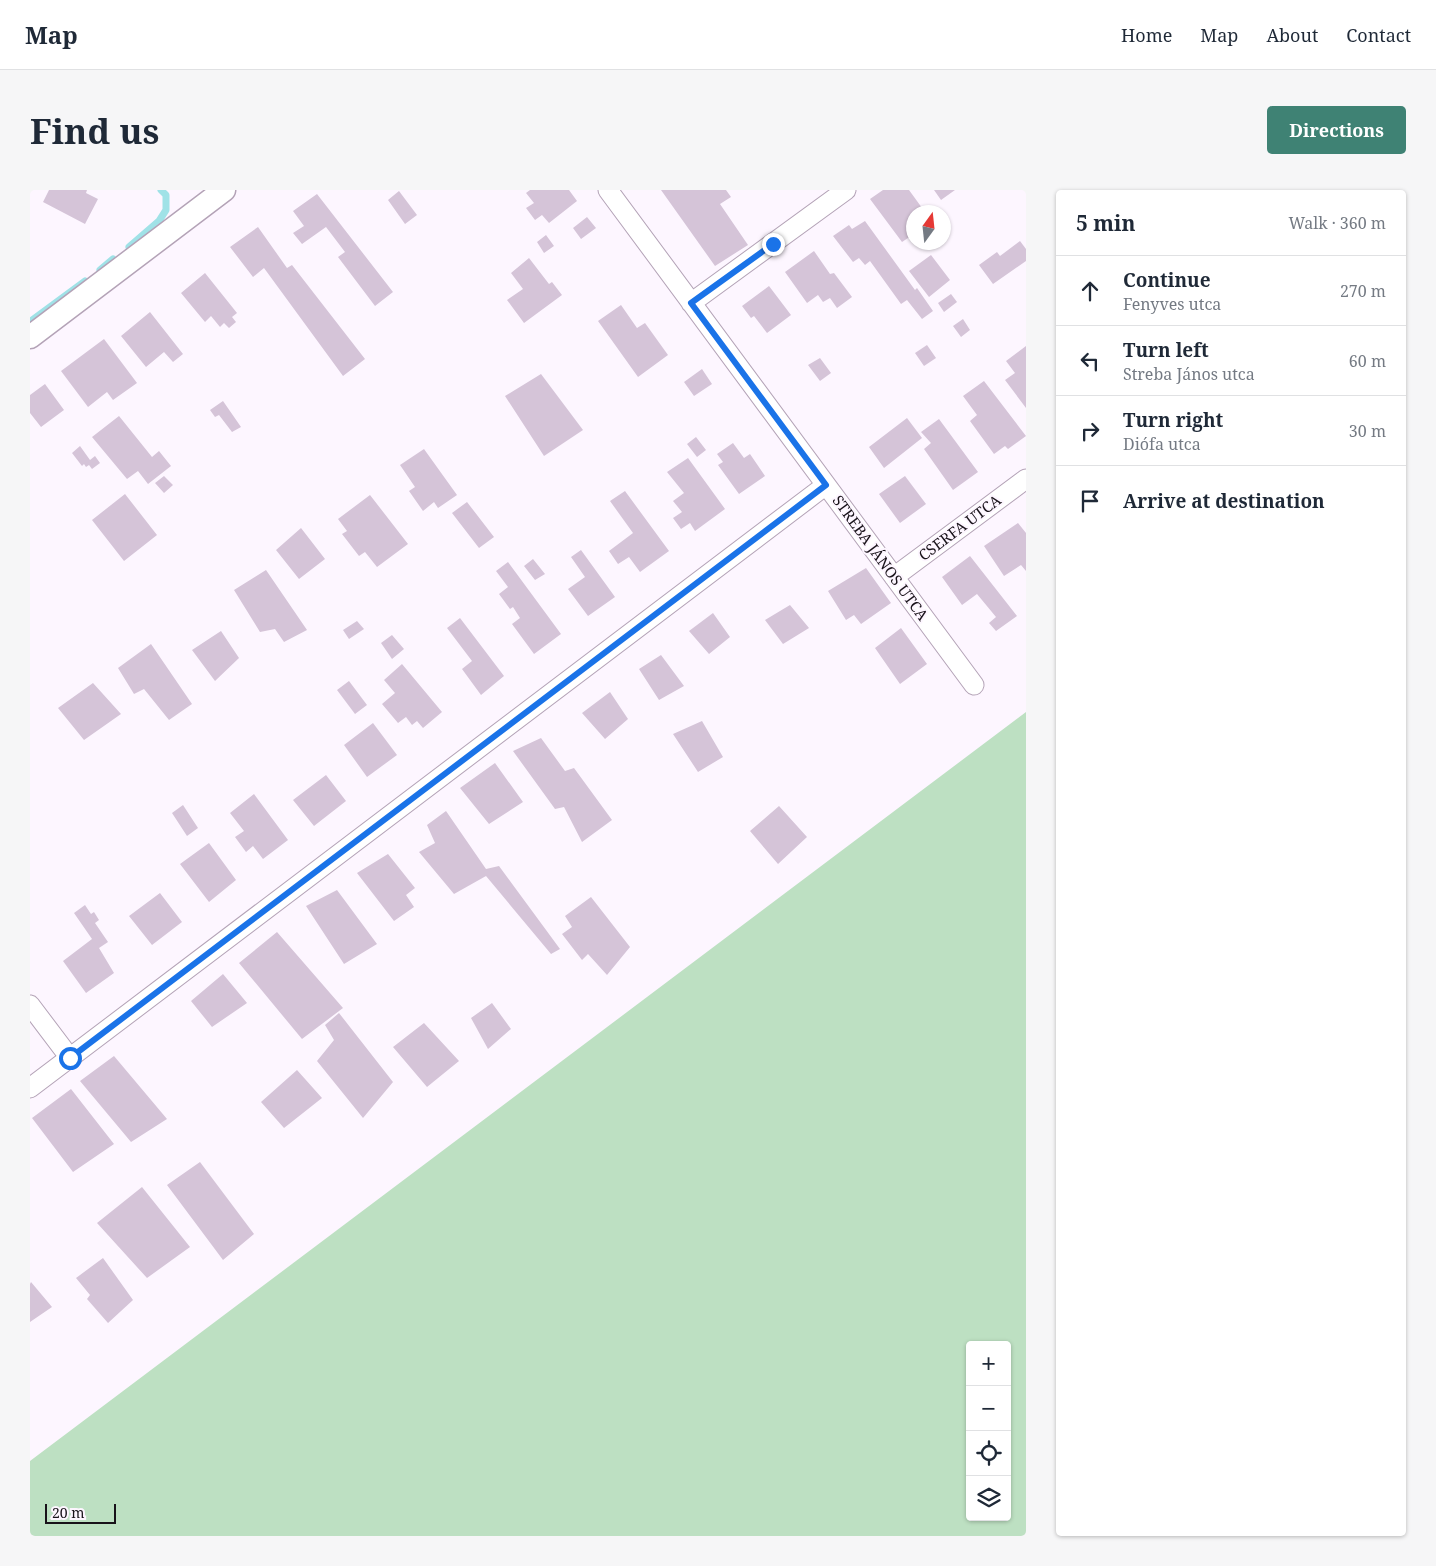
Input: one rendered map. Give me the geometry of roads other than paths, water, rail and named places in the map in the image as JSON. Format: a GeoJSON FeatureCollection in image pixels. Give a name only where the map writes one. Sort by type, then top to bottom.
{"type":"FeatureCollection","features":[{"type":"Feature","properties":{"kind":"street","name":"STREBA JÁNOS UTCA"},"geometry":{"type":"LineString","coordinates":[[608,190],[974,685]]}},
{"type":"Feature","properties":{"kind":"street"},"geometry":{"type":"LineString","coordinates":[[691,303],[846,190]]}},
{"type":"Feature","properties":{"kind":"street"},"geometry":{"type":"LineString","coordinates":[[30,337],[218,191]]}},
{"type":"Feature","properties":{"kind":"street","name":"CSERFA UTCA"},"geometry":{"type":"LineString","coordinates":[[894,577],[1026,479]]}},
{"type":"Feature","properties":{"kind":"street"},"geometry":{"type":"LineString","coordinates":[[30,1088],[826,485]]}},
{"type":"Feature","properties":{"kind":"street"},"geometry":{"type":"LineString","coordinates":[[30,1005],[70,1058]]}},
{"type":"Feature","properties":{"kind":"waterway"},"geometry":{"type":"LineString","coordinates":[[129,247],[159,221],[166,210],[166,195],[161,190]]}},
{"type":"Feature","properties":{"kind":"waterway"},"geometry":{"type":"LineString","coordinates":[[100,270],[113,259]]}},
{"type":"Feature","properties":{"kind":"waterway"},"geometry":{"type":"LineString","coordinates":[[32,320],[85,281]]}}]}
